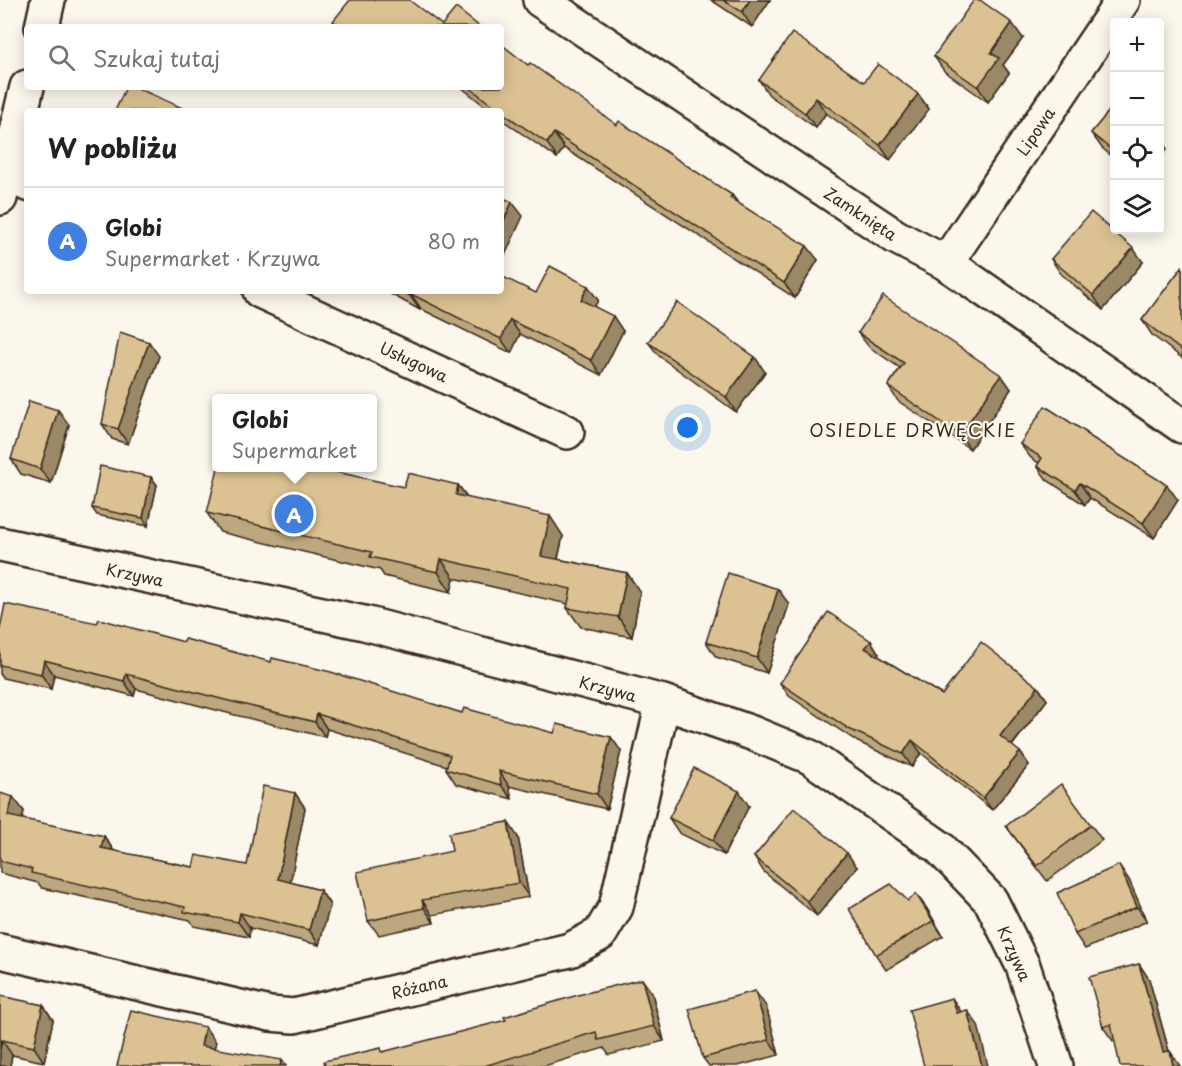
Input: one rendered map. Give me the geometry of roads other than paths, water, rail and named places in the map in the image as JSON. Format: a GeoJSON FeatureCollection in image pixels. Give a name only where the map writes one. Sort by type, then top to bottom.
{"type":"FeatureCollection","features":[{"type":"Feature","properties":{"kind":"street"},"geometry":{"type":"LineString","coordinates":[[43,24],[48,0]]}},
{"type":"Feature","properties":{"kind":"street","name":"Zamknięta"},"geometry":{"type":"LineString","coordinates":[[540,0],[896,237],[946,263],[1182,426]]}},
{"type":"Feature","properties":{"kind":"street","name":"Lipowa"},"geometry":{"type":"LineString","coordinates":[[946,263],[1123,0]]}},
{"type":"Feature","properties":{"kind":"street"},"geometry":{"type":"LineString","coordinates":[[11,185],[27,90]]}},
{"type":"Feature","properties":{"kind":"street","name":"Usługowa"},"geometry":{"type":"LineString","coordinates":[[267,294],[567,432]]}},
{"type":"Feature","properties":{"kind":"street","name":"Krzywa"},"geometry":{"type":"LineString","coordinates":[[0,544],[364,623],[663,702],[752,733],[810,757],[939,847],[991,900],[1023,966],[1056,1066]]}},
{"type":"Feature","properties":{"kind":"street","name":"Różana"},"geometry":{"type":"LineString","coordinates":[[0,951],[270,1014],[294,1017],[570,950],[600,934],[616,907],[663,702]]}},
{"type":"Feature","properties":{"kind":"place","name":"Globi"},"geometry":{"type":"Point","coordinates":[294,514]}},
{"type":"Feature","properties":{"kind":"district","name":"OSIEDLE DRWĘCKIE"},"geometry":{"type":"Point","coordinates":[913,429]}}]}
